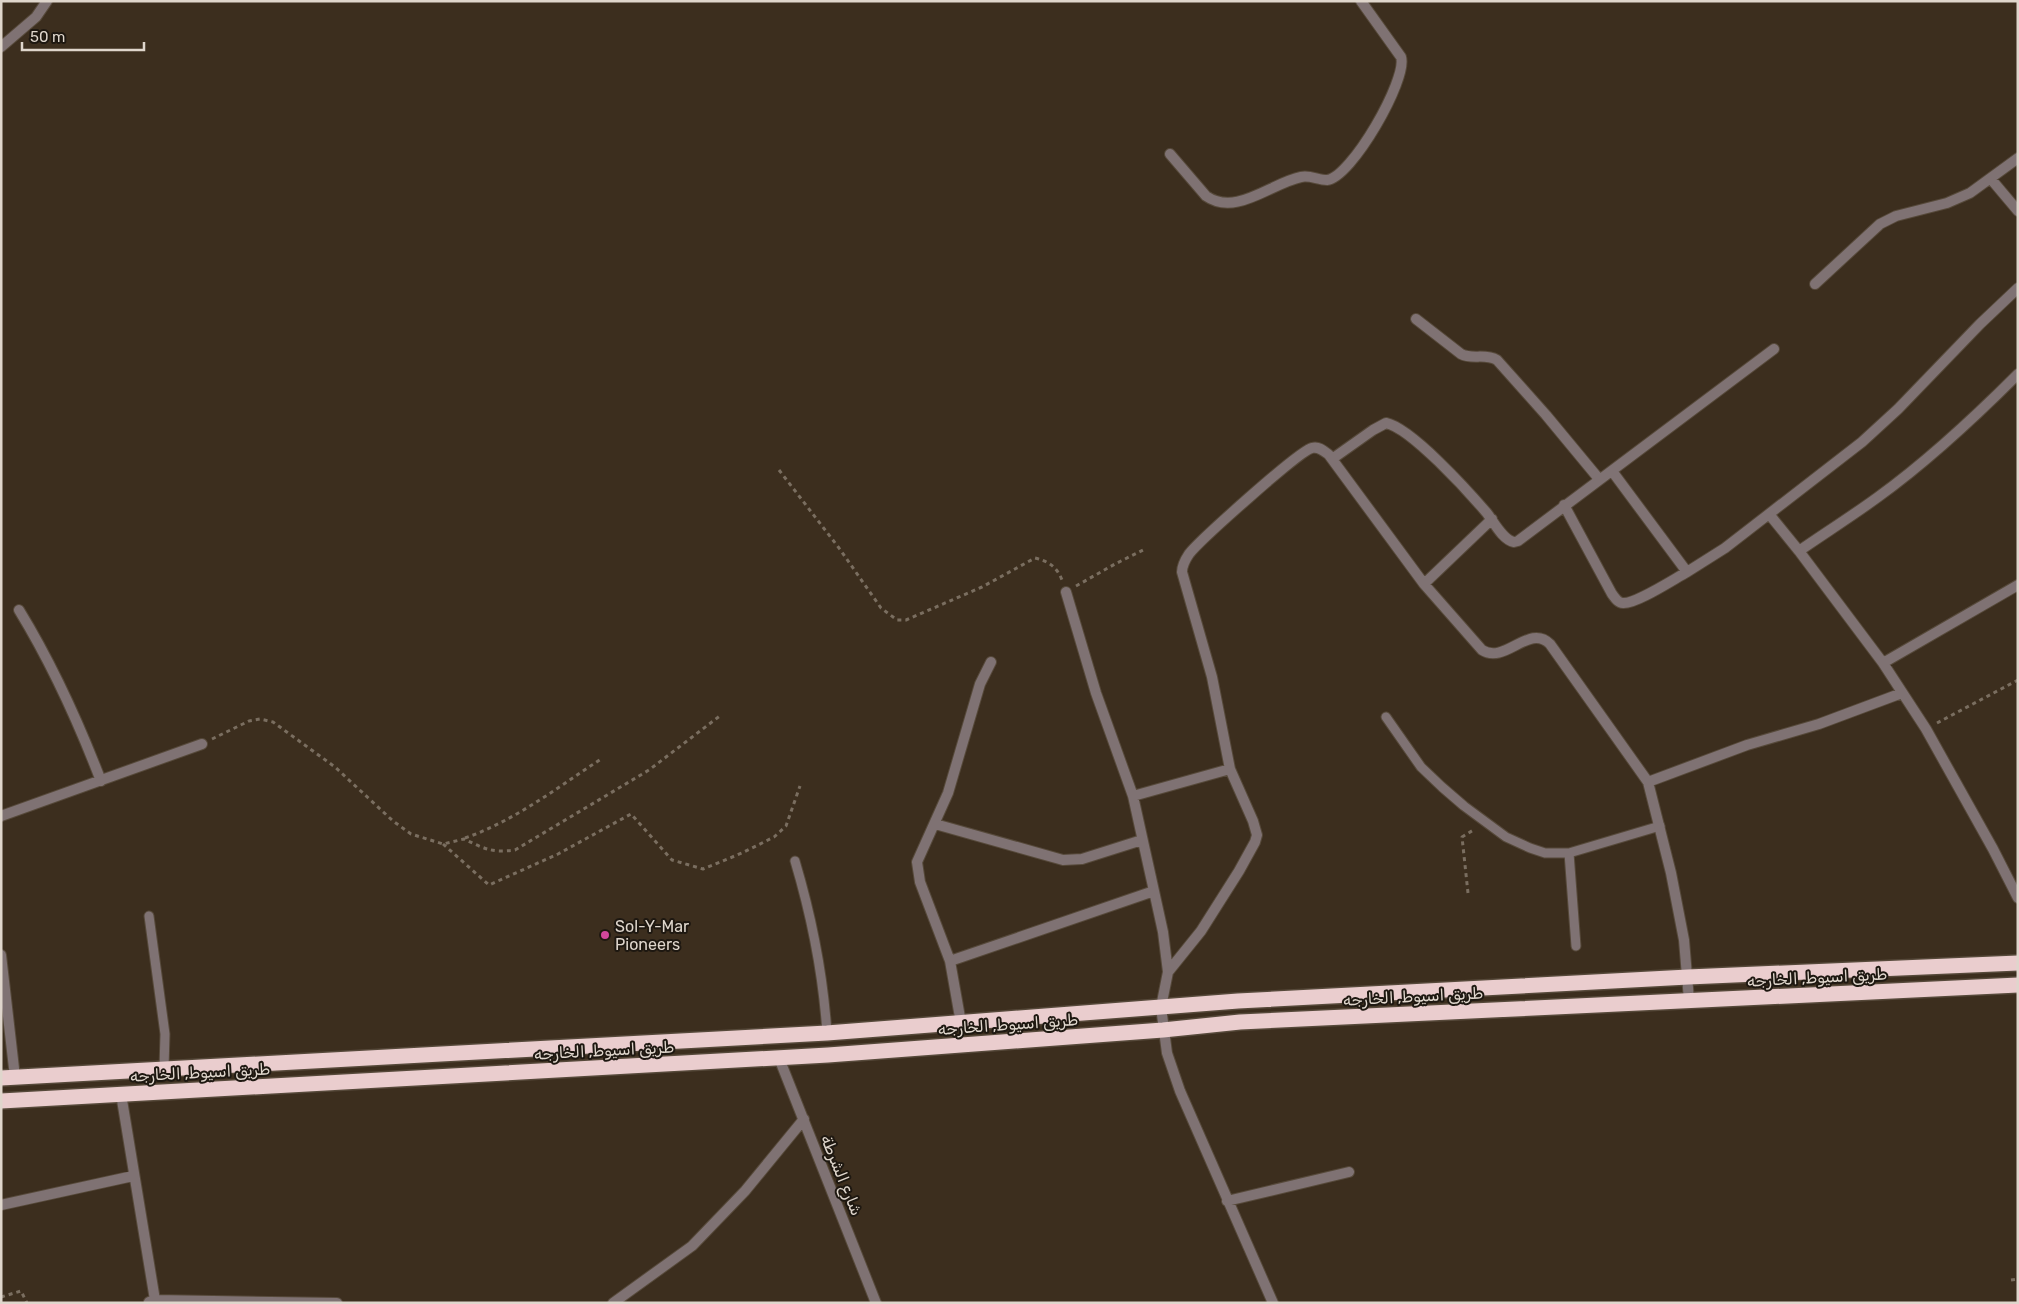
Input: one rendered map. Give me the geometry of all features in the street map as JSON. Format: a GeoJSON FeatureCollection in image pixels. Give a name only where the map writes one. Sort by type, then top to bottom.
{"type":"FeatureCollection","features":[{"type":"Feature","properties":{"kind":"highway","name":"طريق اسيوط, الخارجه"},"geometry":{"type":"LineString","coordinates":[[8,1078],[827,1033],[1161,1007],[1688,978],[2018,964]]}},
{"type":"Feature","properties":{"kind":"highway","name":"طريق اسيوط, الخارجه"},"geometry":{"type":"LineString","coordinates":[[1,1101],[828,1055],[1163,1030],[1240,1022],[2018,986]]}},
{"type":"Feature","properties":{"kind":"highway"},"geometry":{"type":"LineString","coordinates":[[827,1033],[828,1055]]}},
{"type":"Feature","properties":{"kind":"highway"},"geometry":{"type":"LineString","coordinates":[[499,1050],[500,1073]]}},
{"type":"Feature","properties":{"kind":"street"},"geometry":{"type":"LineString","coordinates":[[1,47],[36,17],[47,1]]}},
{"type":"Feature","properties":{"kind":"street"},"geometry":{"type":"LineString","coordinates":[[1170,154],[1206,196],[1212,200],[1227,204],[1301,177],[1332,180],[1342,173],[1355,157],[1392,93],[1402,66],[1401,57],[1397,50],[1361,1]]}},
{"type":"Feature","properties":{"kind":"street"},"geometry":{"type":"LineString","coordinates":[[1816,284],[1880,224],[1896,216],[1947,203],[1970,193],[2018,158]]}},
{"type":"Feature","properties":{"kind":"street"},"geometry":{"type":"LineString","coordinates":[[1991,179],[2018,210]]}},
{"type":"Feature","properties":{"kind":"street"},"geometry":{"type":"LineString","coordinates":[[1564,505],[1618,602],[1626,603],[1645,595],[1687,572],[1724,548],[1862,442],[1898,409],[1980,324],[2018,288]]}},
{"type":"Feature","properties":{"kind":"street"},"geometry":{"type":"LineString","coordinates":[[1416,319],[1461,354],[1469,357],[1492,357],[1497,360],[1546,414],[1599,479]]}},
{"type":"Feature","properties":{"kind":"street"},"geometry":{"type":"LineString","coordinates":[[1332,459],[1374,430],[1389,423],[1408,435],[1426,451],[1465,489],[1492,519],[1507,540],[1514,542],[1518,541],[1774,349]]}},
{"type":"Feature","properties":{"kind":"street"},"geometry":{"type":"LineString","coordinates":[[1799,551],[1878,497],[1917,466],[2018,374]]}},
{"type":"Feature","properties":{"kind":"street"},"geometry":{"type":"LineString","coordinates":[[1168,972],[1202,932],[1255,842],[1256,829],[1230,769],[1212,677],[1182,572],[1182,565],[1190,553],[1293,460],[1313,447],[1318,448],[1332,459],[1424,584],[1486,653],[1500,652],[1531,638],[1536,637],[1546,640],[1648,782],[1672,874],[1688,978],[1689,1000]]}},
{"type":"Feature","properties":{"kind":"street"},"geometry":{"type":"LineString","coordinates":[[1612,471],[1687,572]]}},
{"type":"Feature","properties":{"kind":"street"},"geometry":{"type":"LineString","coordinates":[[1769,514],[1883,663],[1926,729],[2018,898]]}},
{"type":"Feature","properties":{"kind":"street"},"geometry":{"type":"LineString","coordinates":[[1424,584],[1492,519]]}},
{"type":"Feature","properties":{"kind":"street"},"geometry":{"type":"LineString","coordinates":[[1883,663],[2018,585]]}},
{"type":"Feature","properties":{"kind":"street"},"geometry":{"type":"LineString","coordinates":[[1066,592],[1096,693],[1133,796],[1163,932],[1168,972],[1161,1007],[1167,1053],[1180,1091],[1273,1303]]}},
{"type":"Feature","properties":{"kind":"street"},"geometry":{"type":"LineString","coordinates":[[19,610],[43,650],[72,709],[101,781]]}},
{"type":"Feature","properties":{"kind":"street"},"geometry":{"type":"LineString","coordinates":[[961,1023],[950,961],[920,882],[917,862],[935,824],[958,763],[980,684],[991,662]]}},
{"type":"Feature","properties":{"kind":"street"},"geometry":{"type":"LineString","coordinates":[[1648,782],[1747,745],[1819,724],[1902,693]]}},
{"type":"Feature","properties":{"kind":"street"},"geometry":{"type":"LineString","coordinates":[[1,816],[202,744]]}},
{"type":"Feature","properties":{"kind":"street"},"geometry":{"type":"LineString","coordinates":[[1133,796],[1230,769]]}},
{"type":"Feature","properties":{"kind":"street"},"geometry":{"type":"LineString","coordinates":[[935,824],[1063,860],[1082,859],[1142,840]]}},
{"type":"Feature","properties":{"kind":"street"},"geometry":{"type":"LineString","coordinates":[[950,961],[1154,891]]}},
{"type":"Feature","properties":{"kind":"street"},"geometry":{"type":"LineString","coordinates":[[1,955],[8,1078]]}},
{"type":"Feature","properties":{"kind":"street","name":"شارع الشرطة"},"geometry":{"type":"LineString","coordinates":[[779,1058],[876,1303]]}},
{"type":"Feature","properties":{"kind":"street"},"geometry":{"type":"LineString","coordinates":[[121,1094],[152,1301],[337,1303]]}},
{"type":"Feature","properties":{"kind":"street"},"geometry":{"type":"LineString","coordinates":[[613,1303],[692,1246],[739,1198],[804,1119]]}},
{"type":"Feature","properties":{"kind":"street"},"geometry":{"type":"LineString","coordinates":[[1227,1201],[1349,1172]]}},
{"type":"Feature","properties":{"kind":"street"},"geometry":{"type":"LineString","coordinates":[[1,1205],[134,1176]]}},
{"type":"Feature","properties":{"kind":"lane"},"geometry":{"type":"LineString","coordinates":[[1386,717],[1421,767],[1464,806],[1485,822],[1506,837],[1530,848],[1545,853],[1569,852],[1660,826]]}},
{"type":"Feature","properties":{"kind":"lane"},"geometry":{"type":"LineString","coordinates":[[1569,852],[1576,946]]}},
{"type":"Feature","properties":{"kind":"lane"},"geometry":{"type":"LineString","coordinates":[[794,861],[809,907],[821,969],[827,1033]]}},
{"type":"Feature","properties":{"kind":"lane"},"geometry":{"type":"LineString","coordinates":[[149,916],[165,1034],[164,1068]]}},
{"type":"Feature","properties":{"kind":"path"},"geometry":{"type":"LineString","coordinates":[[779,470],[840,548],[881,608],[897,620],[906,620],[982,587],[1035,558],[1049,562],[1059,573],[1066,592],[1115,564],[1145,550]]}},
{"type":"Feature","properties":{"kind":"path"},"geometry":{"type":"LineString","coordinates":[[1926,729],[2018,680]]}},
{"type":"Feature","properties":{"kind":"path"},"geometry":{"type":"LineString","coordinates":[[464,839],[498,852],[515,850],[649,770],[721,715]]}},
{"type":"Feature","properties":{"kind":"path"},"geometry":{"type":"LineString","coordinates":[[202,744],[249,721],[260,719],[273,722],[335,767],[393,821],[411,834],[443,844],[489,885],[558,854],[632,814],[672,860],[703,869],[774,837],[786,826],[800,786]]}},
{"type":"Feature","properties":{"kind":"path"},"geometry":{"type":"LineString","coordinates":[[443,844],[480,833],[515,815],[601,759]]}},
{"type":"Feature","properties":{"kind":"path"},"geometry":{"type":"LineString","coordinates":[[1468,893],[1462,837],[1485,822]]}},
{"type":"Feature","properties":{"kind":"path"},"geometry":{"type":"LineString","coordinates":[[2011,1280],[2018,1279]]}},
{"type":"Feature","properties":{"kind":"path"},"geometry":{"type":"LineString","coordinates":[[1,1297],[21,1291],[27,1303]]}},
{"type":"Feature","properties":{"kind":"place","name":"Sol-Y-Mar Pioneers"},"geometry":{"type":"Point","coordinates":[605,935]}}]}
